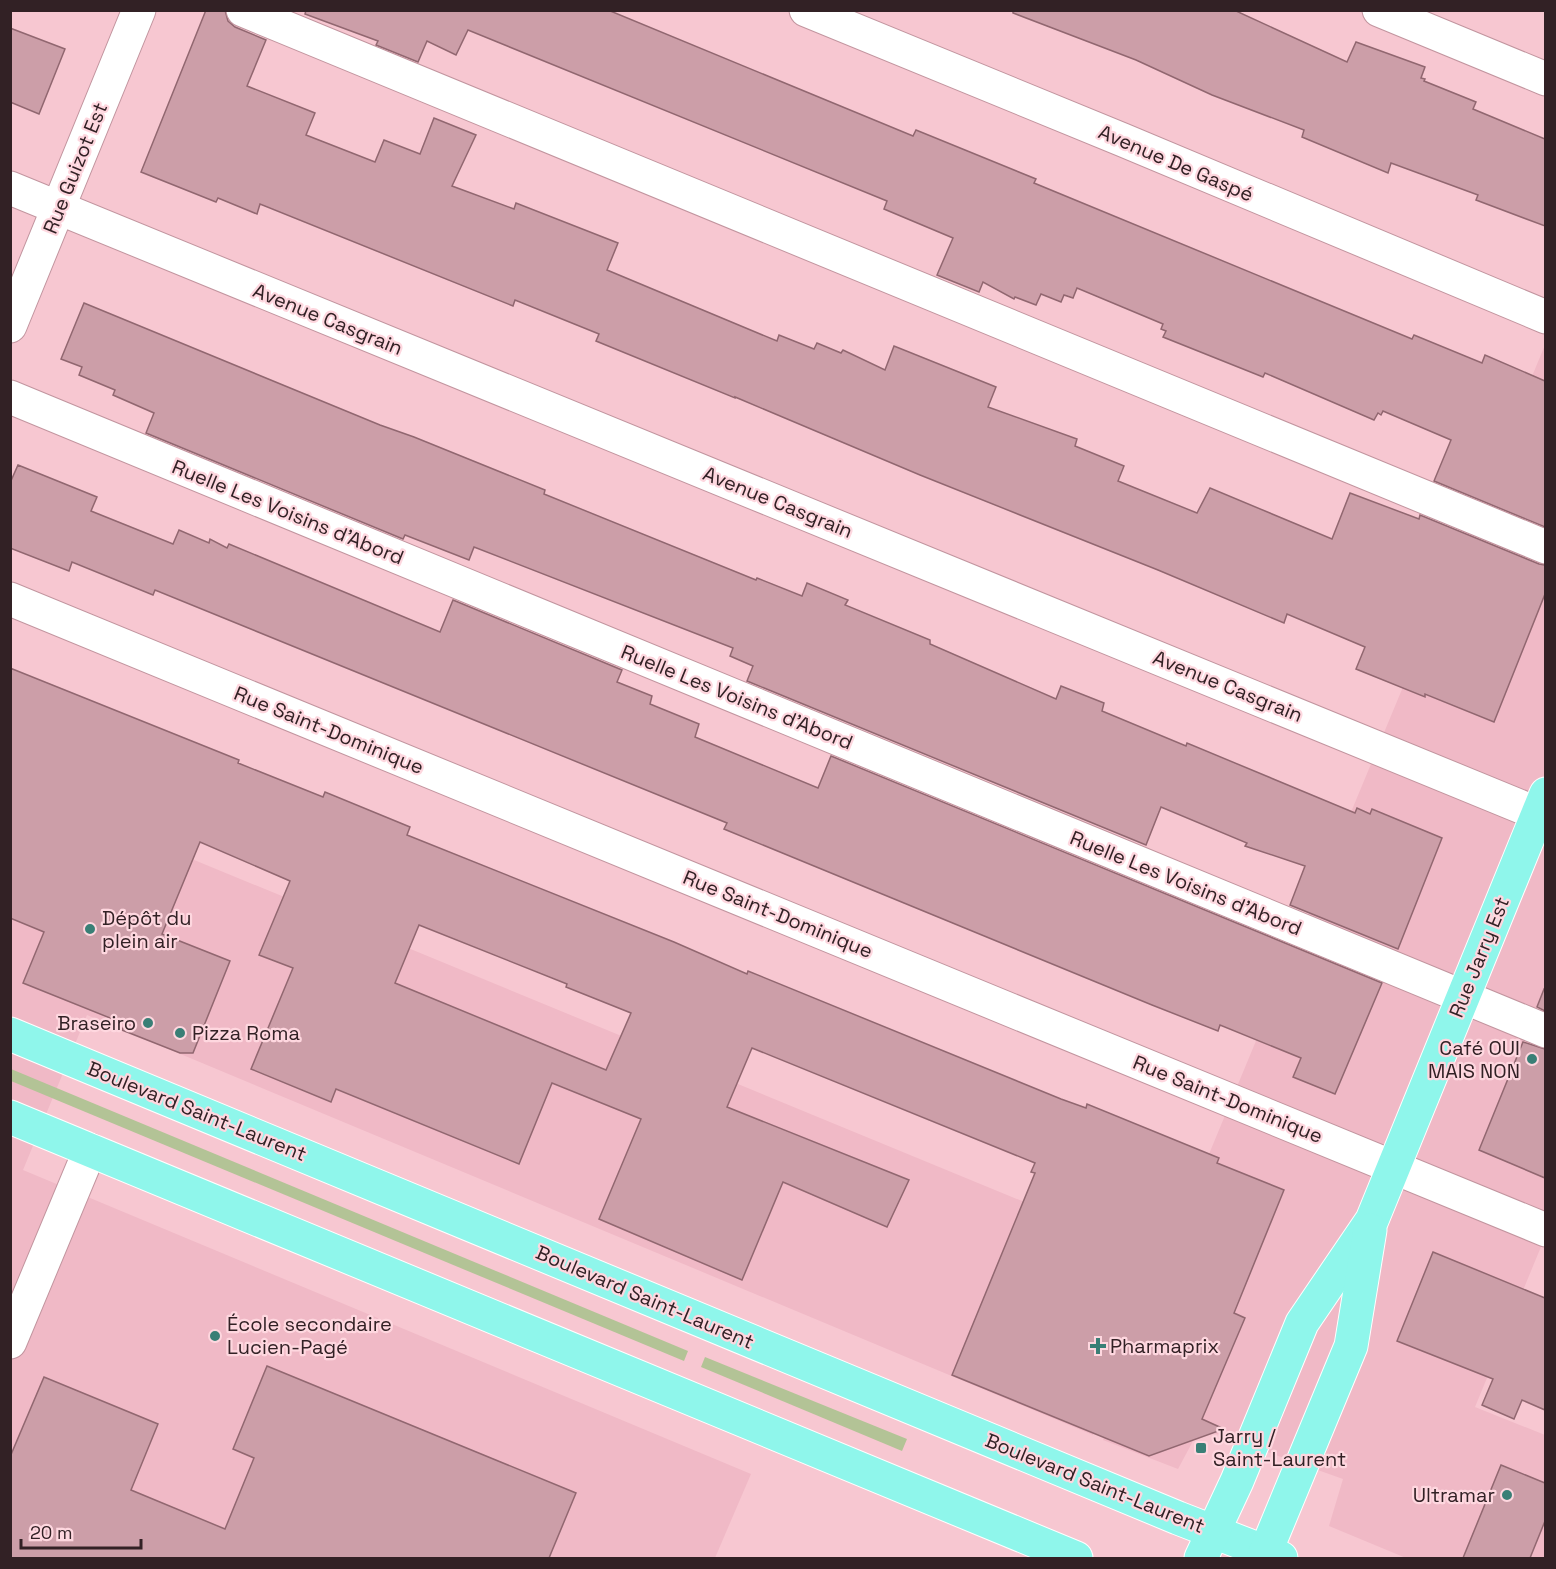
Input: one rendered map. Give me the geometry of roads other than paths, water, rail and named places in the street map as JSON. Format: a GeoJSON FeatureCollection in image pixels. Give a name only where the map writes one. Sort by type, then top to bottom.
{"type":"FeatureCollection","features":[{"type":"Feature","properties":{"kind":"main road","name":"Rue Jarry Est"},"geometry":{"type":"LineString","coordinates":[[1208,1545],[1302,1323],[1372,1220],[1543,808]]}},
{"type":"Feature","properties":{"kind":"main road","name":"Boulevard Saint-Laurent"},"geometry":{"type":"LineString","coordinates":[[10,1034],[1208,1545],[1270,1556]]}},
{"type":"Feature","properties":{"kind":"main road"},"geometry":{"type":"LineString","coordinates":[[10,1117],[1076,1558]]}},
{"type":"Feature","properties":{"kind":"main road","name":"Rue Jarry Est"},"geometry":{"type":"LineString","coordinates":[[1270,1556],[1351,1346],[1372,1220]]}},
{"type":"Feature","properties":{"kind":"street","name":"Rue Guizot Est"},"geometry":{"type":"LineString","coordinates":[[10,326],[139,10]]}},
{"type":"Feature","properties":{"kind":"street"},"geometry":{"type":"LineString","coordinates":[[243,10],[1545,547]]}},
{"type":"Feature","properties":{"kind":"street","name":"Avenue De Gaspé"},"geometry":{"type":"LineString","coordinates":[[806,10],[1545,317]]}},
{"type":"Feature","properties":{"kind":"street"},"geometry":{"type":"LineString","coordinates":[[1379,10],[1545,79]]}},
{"type":"Feature","properties":{"kind":"street","name":"Avenue Casgrain"},"geometry":{"type":"LineString","coordinates":[[10,188],[1543,808]]}},
{"type":"Feature","properties":{"kind":"street","name":"Ruelle Les Voisins d’Abord"},"geometry":{"type":"LineString","coordinates":[[10,397],[1545,1031]]}},
{"type":"Feature","properties":{"kind":"street","name":"Rue Saint-Dominique"},"geometry":{"type":"LineString","coordinates":[[10,599],[1545,1230]]}},
{"type":"Feature","properties":{"kind":"street"},"geometry":{"type":"LineString","coordinates":[[10,1342],[90,1150]]}},
{"type":"Feature","properties":{"kind":"place","name":"Dépôt du plein air"},"geometry":{"type":"Point","coordinates":[90,929]}},
{"type":"Feature","properties":{"kind":"place","name":"Braseiro"},"geometry":{"type":"Point","coordinates":[148,1023]}},
{"type":"Feature","properties":{"kind":"place","name":"Pizza Roma"},"geometry":{"type":"Point","coordinates":[180,1033]}},
{"type":"Feature","properties":{"kind":"place","name":"Café OUI MAIS NON"},"geometry":{"type":"Point","coordinates":[1532,1059]}},
{"type":"Feature","properties":{"kind":"place","name":"École secondaire Lucien-Pagé"},"geometry":{"type":"Point","coordinates":[215,1336]}},
{"type":"Feature","properties":{"kind":"place","name":"Pharmaprix"},"geometry":{"type":"Point","coordinates":[1098,1346]}},
{"type":"Feature","properties":{"kind":"place","name":"Jarry / Saint-Laurent"},"geometry":{"type":"Point","coordinates":[1201,1448]}},
{"type":"Feature","properties":{"kind":"place","name":"Ultramar"},"geometry":{"type":"Point","coordinates":[1507,1495]}}]}
